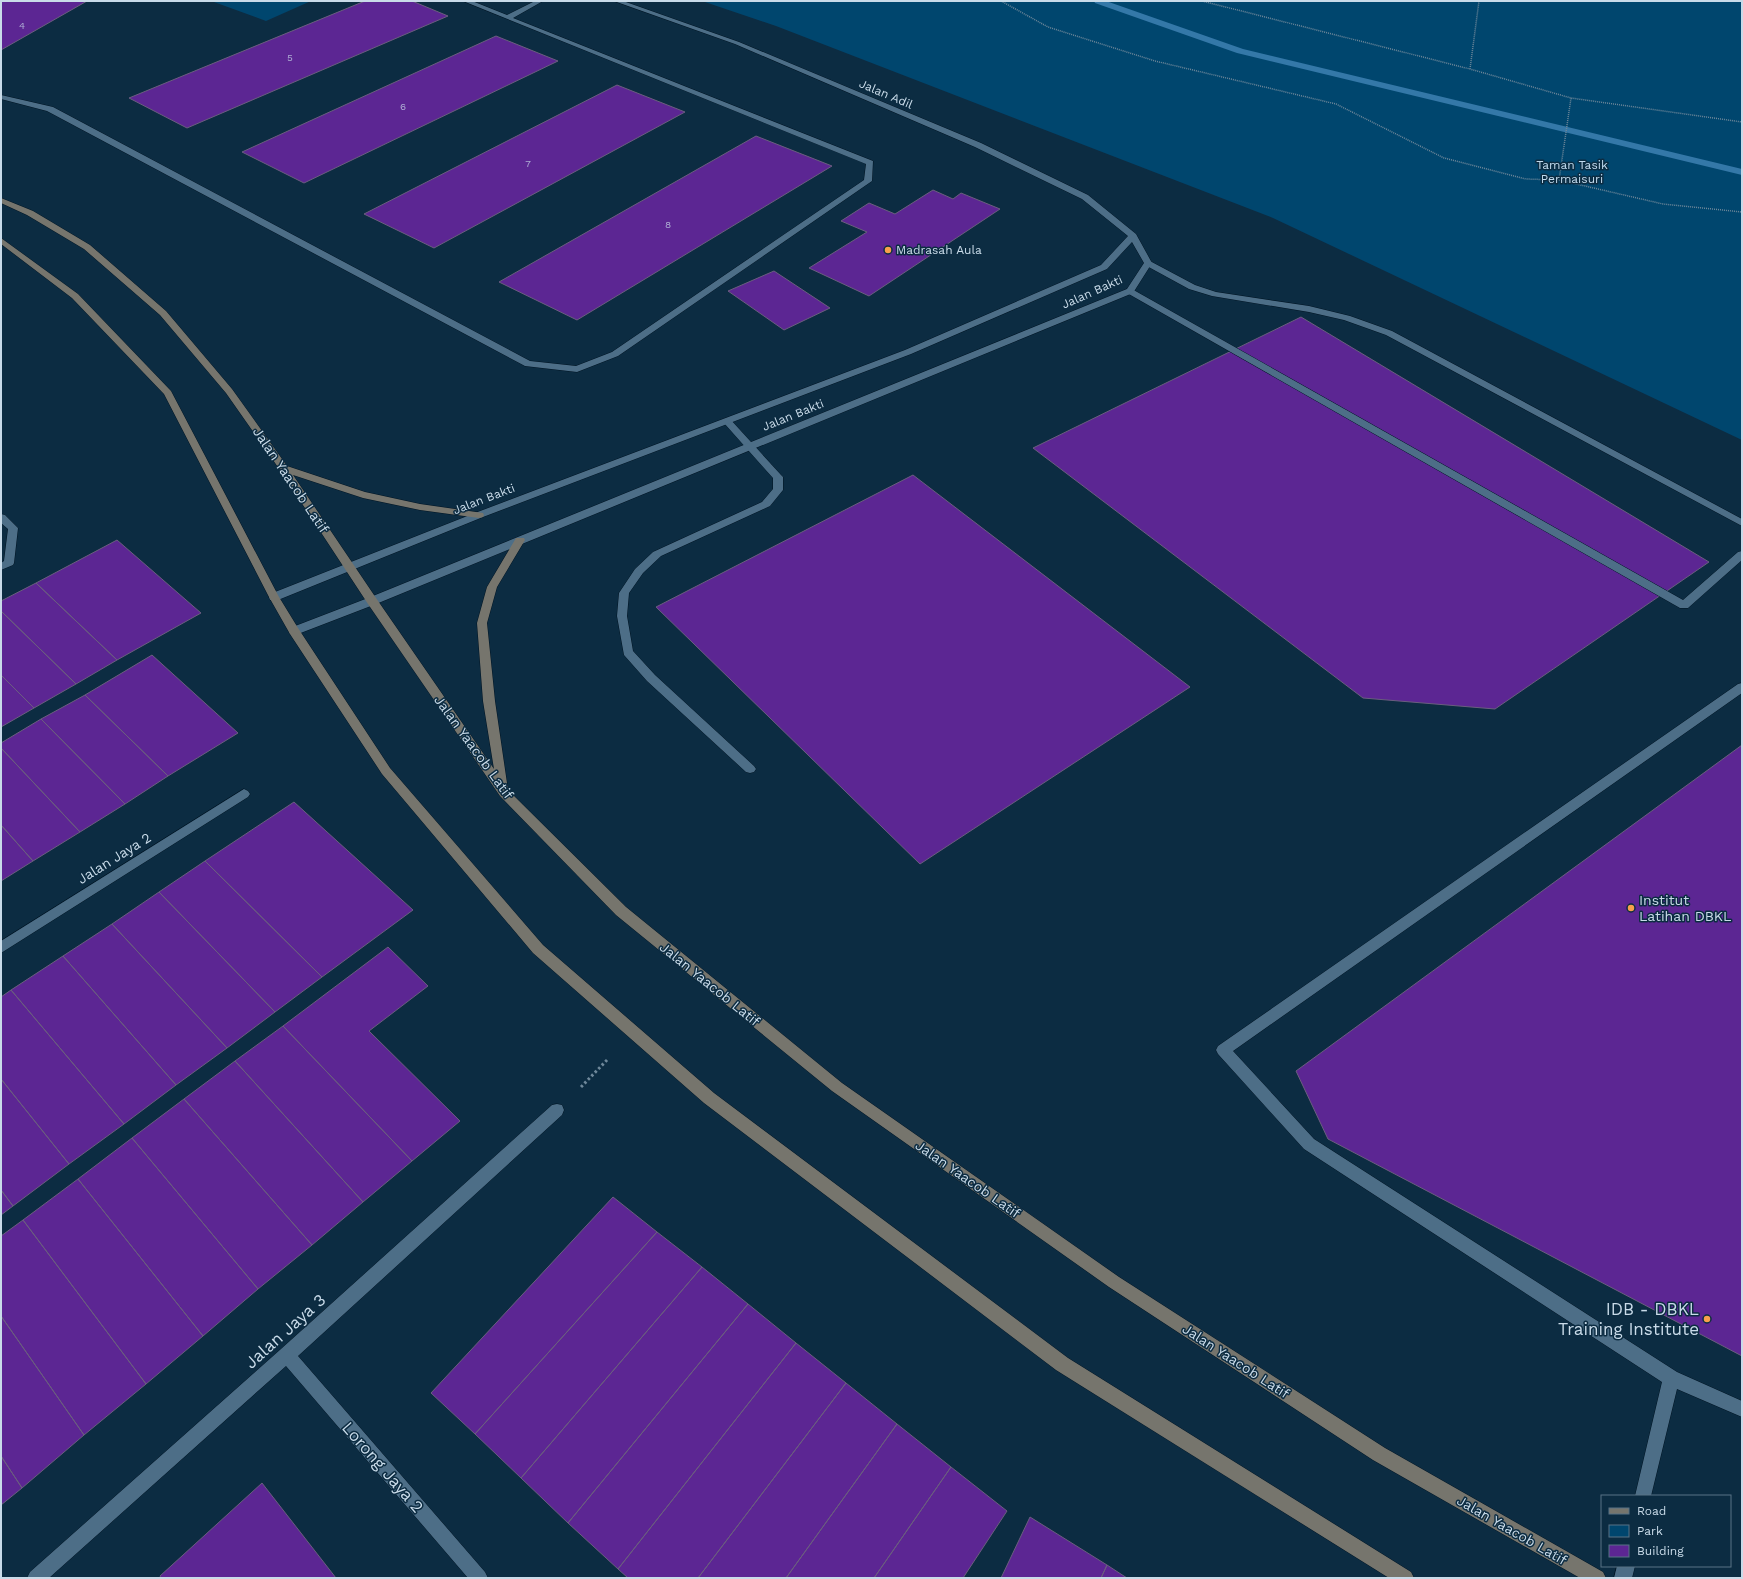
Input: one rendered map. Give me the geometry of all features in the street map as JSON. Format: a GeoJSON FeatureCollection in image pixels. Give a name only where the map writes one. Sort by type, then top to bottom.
{"type":"FeatureCollection","features":[{"type":"Feature","properties":{"kind":"street"},"geometry":{"type":"LineString","coordinates":[[1,97],[50,109],[528,364],[577,369],[615,354],[868,181],[870,163],[466,1]]}},
{"type":"Feature","properties":{"kind":"street"},"geometry":{"type":"LineString","coordinates":[[509,17],[540,1]]}},
{"type":"Feature","properties":{"kind":"street","name":"Jalan Adil"},"geometry":{"type":"LineString","coordinates":[[617,1],[737,43],[978,145],[1085,197],[1133,236]]}},
{"type":"Feature","properties":{"kind":"street","name":"Jalan Yaacob Latif"},"geometry":{"type":"LineString","coordinates":[[1,200],[30,213],[87,247],[163,313],[229,390],[284,468],[372,601],[504,792],[621,911],[837,1088],[1114,1282],[1379,1454],[1597,1578]]}},
{"type":"Feature","properties":{"kind":"street"},"geometry":{"type":"LineString","coordinates":[[1133,236],[1148,263],[1198,289],[1259,303],[1309,310],[1347,318],[1389,333],[1742,523]]}},
{"type":"Feature","properties":{"kind":"street","name":"Jalan Bakti"},"geometry":{"type":"LineString","coordinates":[[274,597],[479,515],[908,352],[1104,267],[1133,236]]}},
{"type":"Feature","properties":{"kind":"street"},"geometry":{"type":"LineString","coordinates":[[1,240],[75,296],[168,393],[274,597],[294,631],[386,771],[538,948],[634,1034],[709,1098],[1062,1364],[1405,1578]]}},
{"type":"Feature","properties":{"kind":"street","name":"Jalan Bakti"},"geometry":{"type":"LineString","coordinates":[[294,631],[372,601],[1130,291],[1148,263]]}},
{"type":"Feature","properties":{"kind":"street"},"geometry":{"type":"LineString","coordinates":[[1130,291],[1684,605],[1742,554]]}},
{"type":"Feature","properties":{"kind":"street"},"geometry":{"type":"LineString","coordinates":[[727,421],[778,477],[778,490],[766,504],[657,554],[639,572],[624,594],[622,616],[628,652],[651,678],[750,769]]}},
{"type":"Feature","properties":{"kind":"street"},"geometry":{"type":"LineString","coordinates":[[284,468],[363,494],[420,507],[479,515]]}},
{"type":"Feature","properties":{"kind":"street"},"geometry":{"type":"LineString","coordinates":[[1,516],[13,528],[5,565]]}},
{"type":"Feature","properties":{"kind":"street"},"geometry":{"type":"LineString","coordinates":[[504,792],[489,701],[482,623],[492,588],[520,540]]}},
{"type":"Feature","properties":{"kind":"street"},"geometry":{"type":"LineString","coordinates":[[1742,687],[1223,1050],[1309,1144],[1671,1378],[1742,1409]]}},
{"type":"Feature","properties":{"kind":"street","name":"Jalan Jaya 2"},"geometry":{"type":"LineString","coordinates":[[1,948],[244,794]]}},
{"type":"Feature","properties":{"kind":"street","name":"Jalan Jaya 3"},"geometry":{"type":"LineString","coordinates":[[36,1578],[287,1355],[557,1110]]}},
{"type":"Feature","properties":{"kind":"street","name":"Lorong Jaya 2"},"geometry":{"type":"LineString","coordinates":[[287,1355],[479,1578]]}},
{"type":"Feature","properties":{"kind":"street"},"geometry":{"type":"LineString","coordinates":[[1643,1495],[1671,1378]]}},
{"type":"Feature","properties":{"kind":"street"},"geometry":{"type":"LineString","coordinates":[[1623,1578],[1626,1567]]}},
{"type":"Feature","properties":{"kind":"path"},"geometry":{"type":"LineString","coordinates":[[1002,1],[1048,27],[1155,61],[1336,104],[1444,158],[1526,179],[1559,180],[1663,204],[1742,212]]}},
{"type":"Feature","properties":{"kind":"path"},"geometry":{"type":"LineString","coordinates":[[1202,1],[1470,69],[1571,98],[1742,122]]}},
{"type":"Feature","properties":{"kind":"path"},"geometry":{"type":"LineString","coordinates":[[1470,69],[1480,1]]}},
{"type":"Feature","properties":{"kind":"path"},"geometry":{"type":"LineString","coordinates":[[1559,180],[1571,98]]}},
{"type":"Feature","properties":{"kind":"path"},"geometry":{"type":"LineString","coordinates":[[557,1110],[634,1034]]}},
{"type":"Feature","properties":{"kind":"green space"},"geometry":{"type":"Polygon","coordinates":[[[311,1],[266,21],[214,2],[311,1]]]}},
{"type":"Feature","properties":{"kind":"green space","name":"Taman Tasik Permaisuri"},"geometry":{"type":"Polygon","coordinates":[[[702,1],[1742,1],[1742,440],[1273,218],[776,26],[702,1]]]}},
{"type":"Feature","properties":{"kind":"building"},"geometry":{"type":"Polygon","coordinates":[[[1,1],[87,1],[1,50],[1,1]]]}},
{"type":"Feature","properties":{"kind":"building"},"geometry":{"type":"Polygon","coordinates":[[[365,1],[412,1],[448,16],[187,128],[129,98],[365,1]]]}},
{"type":"Feature","properties":{"kind":"building"},"geometry":{"type":"Polygon","coordinates":[[[496,36],[558,61],[304,183],[242,152],[496,36]]]}},
{"type":"Feature","properties":{"kind":"building"},"geometry":{"type":"Polygon","coordinates":[[[617,85],[685,112],[434,248],[364,214],[617,85]]]}},
{"type":"Feature","properties":{"kind":"building"},"geometry":{"type":"Polygon","coordinates":[[[756,136],[832,166],[577,320],[499,282],[756,136]]]}},
{"type":"Feature","properties":{"kind":"building","name":"Madrasah Aula"},"geometry":{"type":"Polygon","coordinates":[[[933,190],[953,199],[961,193],[1000,209],[869,296],[809,268],[867,232],[841,221],[869,203],[895,214],[933,190]]]}},
{"type":"Feature","properties":{"kind":"building"},"geometry":{"type":"Polygon","coordinates":[[[774,271],[830,308],[784,330],[728,291],[774,271]]]}},
{"type":"Feature","properties":{"kind":"building"},"geometry":{"type":"Polygon","coordinates":[[[1301,317],[1709,562],[1495,709],[1363,698],[1033,448],[1301,317]]]}},
{"type":"Feature","properties":{"kind":"building"},"geometry":{"type":"Polygon","coordinates":[[[913,475],[1190,687],[920,864],[656,607],[913,475]]]}},
{"type":"Feature","properties":{"kind":"building"},"geometry":{"type":"Polygon","coordinates":[[[117,540],[201,613],[117,660],[36,583],[117,540]]]}},
{"type":"Feature","properties":{"kind":"building"},"geometry":{"type":"Polygon","coordinates":[[[36,583],[117,660],[76,684],[1,611],[1,601],[36,583]]]}},
{"type":"Feature","properties":{"kind":"building"},"geometry":{"type":"Polygon","coordinates":[[[1,611],[76,684],[34,708],[1,675],[1,611]]]}},
{"type":"Feature","properties":{"kind":"building"},"geometry":{"type":"Polygon","coordinates":[[[152,655],[238,733],[168,776],[85,695],[152,655]]]}},
{"type":"Feature","properties":{"kind":"building"},"geometry":{"type":"Polygon","coordinates":[[[1,675],[34,708],[1,727],[1,675]]]}},
{"type":"Feature","properties":{"kind":"building"},"geometry":{"type":"Polygon","coordinates":[[[85,695],[168,776],[125,804],[41,719],[85,695]]]}},
{"type":"Feature","properties":{"kind":"building"},"geometry":{"type":"Polygon","coordinates":[[[41,719],[125,804],[80,832],[1,748],[1,743],[41,719]]]}},
{"type":"Feature","properties":{"kind":"building","name":"Institut Latihan DBKL"},"geometry":{"type":"Polygon","coordinates":[[[1742,745],[1742,1356],[1328,1139],[1296,1071],[1742,745]]]}},
{"type":"Feature","properties":{"kind":"building"},"geometry":{"type":"Polygon","coordinates":[[[1,748],[80,832],[33,861],[1,825],[1,748]]]}},
{"type":"Feature","properties":{"kind":"building"},"geometry":{"type":"Polygon","coordinates":[[[294,802],[413,910],[322,977],[205,861],[294,802]]]}},
{"type":"Feature","properties":{"kind":"building"},"geometry":{"type":"Polygon","coordinates":[[[1,825],[33,861],[1,881],[1,825]]]}},
{"type":"Feature","properties":{"kind":"building"},"geometry":{"type":"Polygon","coordinates":[[[205,861],[322,977],[275,1012],[159,892],[205,861]]]}},
{"type":"Feature","properties":{"kind":"building"},"geometry":{"type":"Polygon","coordinates":[[[159,892],[275,1012],[227,1048],[112,924],[159,892]]]}},
{"type":"Feature","properties":{"kind":"building"},"geometry":{"type":"Polygon","coordinates":[[[112,924],[227,1048],[176,1085],[63,956],[112,924]]]}},
{"type":"Feature","properties":{"kind":"building"},"geometry":{"type":"Polygon","coordinates":[[[388,947],[428,986],[369,1031],[460,1121],[412,1161],[283,1026],[388,947]]]}},
{"type":"Feature","properties":{"kind":"building"},"geometry":{"type":"Polygon","coordinates":[[[63,956],[176,1085],[124,1124],[11,990],[63,956]]]}},
{"type":"Feature","properties":{"kind":"building"},"geometry":{"type":"Polygon","coordinates":[[[11,990],[124,1124],[69,1164],[1,1079],[1,997],[11,990]]]}},
{"type":"Feature","properties":{"kind":"building"},"geometry":{"type":"Polygon","coordinates":[[[283,1026],[412,1161],[363,1202],[235,1061],[283,1026]]]}},
{"type":"Feature","properties":{"kind":"building"},"geometry":{"type":"Polygon","coordinates":[[[235,1061],[363,1202],[312,1245],[184,1099],[235,1061]]]}},
{"type":"Feature","properties":{"kind":"building"},"geometry":{"type":"Polygon","coordinates":[[[1,1079],[69,1164],[13,1206],[1,1190],[1,1079]]]}},
{"type":"Feature","properties":{"kind":"building"},"geometry":{"type":"Polygon","coordinates":[[[184,1099],[312,1245],[258,1289],[132,1138],[184,1099]]]}},
{"type":"Feature","properties":{"kind":"building"},"geometry":{"type":"Polygon","coordinates":[[[132,1138],[258,1289],[203,1336],[78,1179],[132,1138]]]}},
{"type":"Feature","properties":{"kind":"building"},"geometry":{"type":"Polygon","coordinates":[[[78,1179],[203,1336],[146,1384],[23,1220],[78,1179]]]}},
{"type":"Feature","properties":{"kind":"building"},"geometry":{"type":"Polygon","coordinates":[[[1,1190],[13,1206],[1,1215],[1,1190]]]}},
{"type":"Feature","properties":{"kind":"building"},"geometry":{"type":"Polygon","coordinates":[[[613,1197],[657,1232],[475,1434],[431,1393],[613,1197]]]}},
{"type":"Feature","properties":{"kind":"building"},"geometry":{"type":"Polygon","coordinates":[[[23,1220],[146,1384],[84,1435],[1,1316],[1,1236],[23,1220]]]}},
{"type":"Feature","properties":{"kind":"building"},"geometry":{"type":"Polygon","coordinates":[[[657,1232],[702,1267],[521,1478],[475,1434],[657,1232]]]}},
{"type":"Feature","properties":{"kind":"building"},"geometry":{"type":"Polygon","coordinates":[[[702,1267],[748,1304],[568,1523],[521,1478],[702,1267]]]}},
{"type":"Feature","properties":{"kind":"building"},"geometry":{"type":"Polygon","coordinates":[[[748,1304],[796,1343],[618,1569],[568,1523],[748,1304]]]}},
{"type":"Feature","properties":{"kind":"building"},"geometry":{"type":"Polygon","coordinates":[[[1,1316],[84,1435],[22,1488],[1,1456],[1,1316]]]}},
{"type":"Feature","properties":{"kind":"building"},"geometry":{"type":"Polygon","coordinates":[[[796,1343],[846,1383],[698,1578],[628,1578],[618,1569],[796,1343]]]}},
{"type":"Feature","properties":{"kind":"building"},"geometry":{"type":"Polygon","coordinates":[[[846,1383],[897,1424],[786,1578],[698,1578],[846,1383]]]}},
{"type":"Feature","properties":{"kind":"building"},"geometry":{"type":"Polygon","coordinates":[[[897,1424],[951,1467],[874,1578],[786,1578],[897,1424]]]}},
{"type":"Feature","properties":{"kind":"building"},"geometry":{"type":"Polygon","coordinates":[[[1,1456],[22,1488],[1,1505],[1,1456]]]}},
{"type":"Feature","properties":{"kind":"building"},"geometry":{"type":"Polygon","coordinates":[[[951,1467],[1007,1511],[963,1578],[874,1578],[951,1467]]]}},
{"type":"Feature","properties":{"kind":"building"},"geometry":{"type":"Polygon","coordinates":[[[262,1483],[336,1578],[161,1578],[160,1576],[262,1483]]]}},
{"type":"Feature","properties":{"kind":"building"},"geometry":{"type":"Polygon","coordinates":[[[1030,1517],[1107,1565],[1101,1578],[1001,1578],[1030,1517]]]}},
{"type":"Feature","properties":{"kind":"building"},"geometry":{"type":"Polygon","coordinates":[[[1107,1565],[1127,1578],[1101,1578],[1107,1565]]]}},
{"type":"Feature","properties":{"kind":"waterway"},"geometry":{"type":"LineString","coordinates":[[1098,1],[1240,51],[1742,172]]}},
{"type":"Feature","properties":{"kind":"place","name":"Madrasah Aula"},"geometry":{"type":"Point","coordinates":[888,250]}},
{"type":"Feature","properties":{"kind":"place","name":"Institut Latihan DBKL"},"geometry":{"type":"Point","coordinates":[1631,908]}},
{"type":"Feature","properties":{"kind":"place","name":"IDB - DBKL Training Institute"},"geometry":{"type":"Point","coordinates":[1707,1319]}}]}
